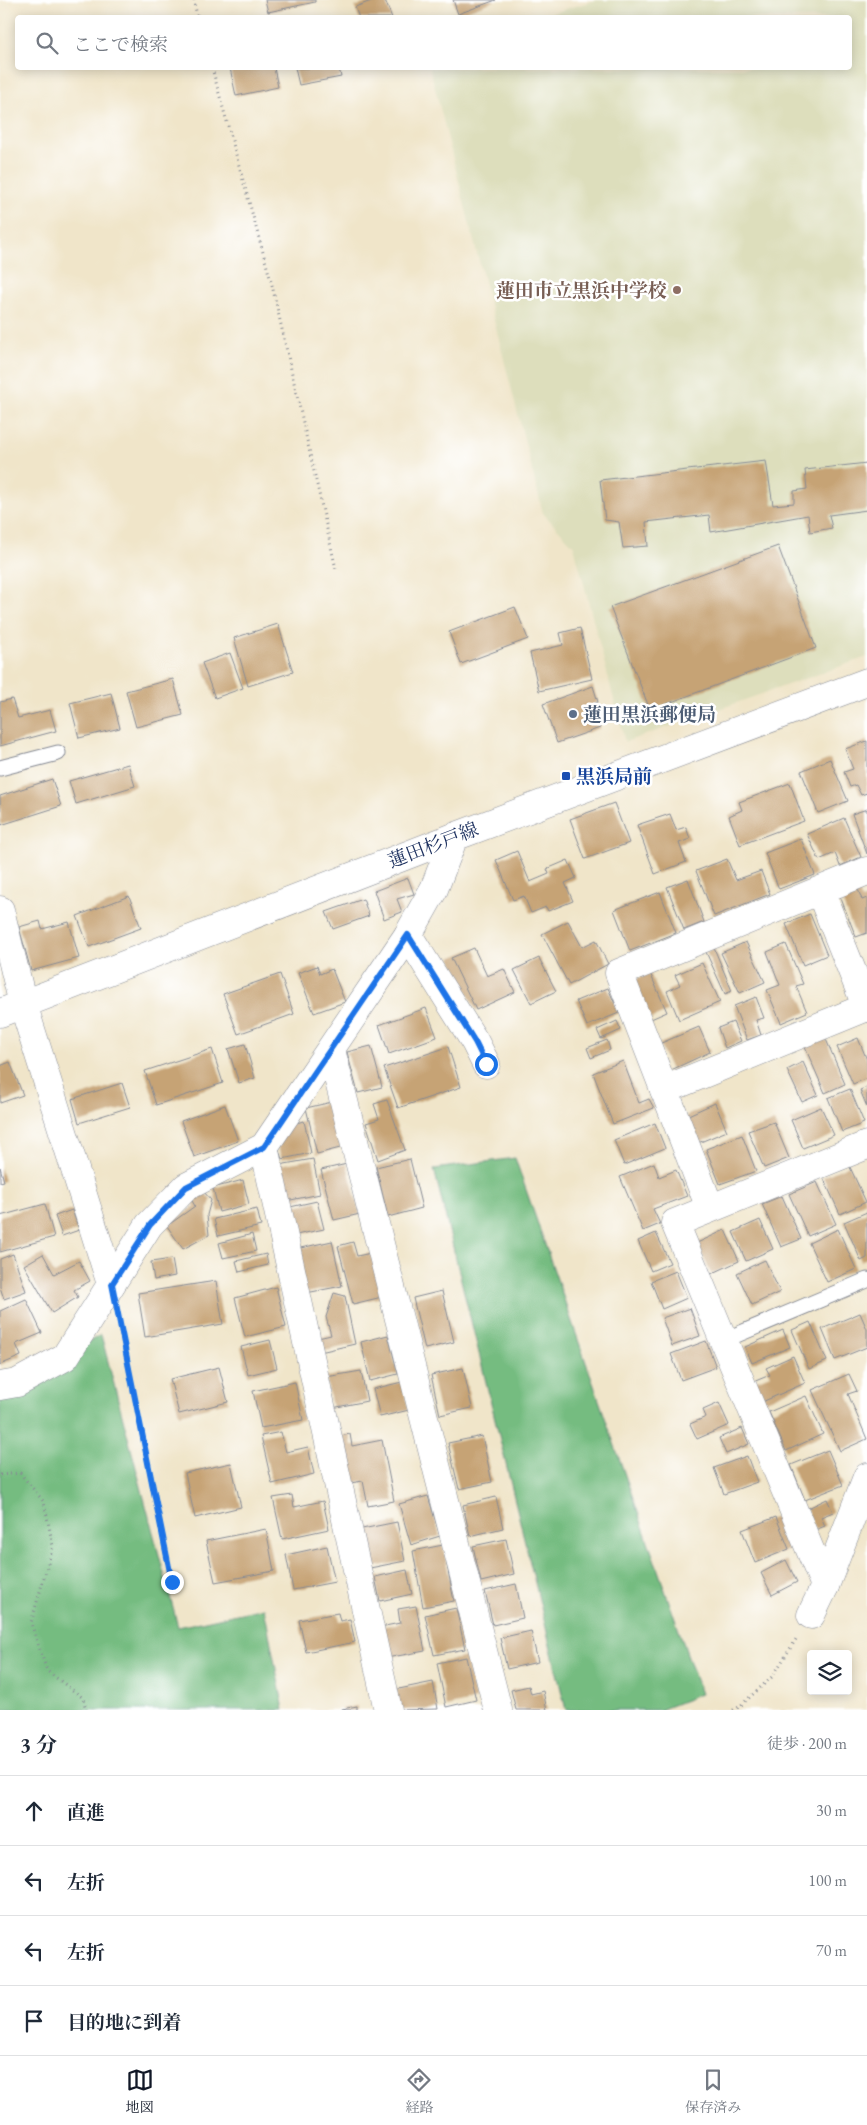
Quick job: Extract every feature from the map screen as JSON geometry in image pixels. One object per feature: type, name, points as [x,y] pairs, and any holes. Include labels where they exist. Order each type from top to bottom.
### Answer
[{"type":"street","name":"蓮田杉戸線","points":[[12,1008],[454,837],[867,682]]},
{"type":"street","points":[[0,1386],[17,1383],[64,1357],[150,1225],[186,1187],[264,1147],[408,935],[434,889],[454,837]]},
{"type":"street","points":[[710,1208],[619,973],[867,871]]},
{"type":"street","points":[[664,1090],[867,1007],[820,891]]},
{"type":"street","points":[[0,910],[12,1008],[112,1284]]},
{"type":"street","points":[[408,935],[475,1042],[486,1064]]},
{"type":"street","points":[[331,1050],[498,1710]]},
{"type":"street","points":[[825,1586],[722,1341],[675,1223],[867,1145]]},
{"type":"street","points":[[264,1147],[388,1710]]},
{"type":"street","points":[[811,1615],[825,1586],[867,1477]]},
{"type":"lane","points":[[0,768],[58,753]]},
{"type":"lane","points":[[722,1341],[867,1280]]},
{"type":"path","points":[[193,0],[197,15]]},
{"type":"path","points":[[213,70],[272,285],[336,569]]},
{"type":"path","points":[[112,1284],[172,1582]]},
{"type":"path","points":[[0,1475],[20,1473],[44,1502],[53,1546],[31,1623],[47,1671],[83,1698],[86,1710]]},
{"type":"path","points":[[733,1710],[739,1707],[773,1676],[811,1615]]},
{"type":"shaded area","name":"蓮田市立黒浜中学校","points":[[596,0],[867,0],[867,657],[625,742],[574,546],[543,513],[431,70],[852,70],[852,15],[547,15]]},
{"type":"green space","points":[[515,1158],[701,1694],[660,1710],[566,1710],[434,1169]]},
{"type":"green space","points":[[101,1335],[178,1627],[264,1608],[284,1710],[0,1710],[0,1389]]},
{"type":"building","points":[[265,0],[315,0],[315,2],[268,12]]},
{"type":"building","points":[[374,0],[385,0],[391,15],[358,15],[355,7]]},
{"type":"building","points":[[453,0],[496,0],[458,14]]},
{"type":"building","points":[[230,70],[274,70],[278,87],[236,96]]},
{"type":"building","points":[[295,70],[339,70],[341,77],[299,85]]},
{"type":"building","points":[[766,461],[773,505],[794,503],[794,491],[807,489],[805,470],[867,463],[867,510],[829,515],[832,528],[810,532],[808,515],[711,532],[709,515],[646,522],[648,546],[623,548],[619,522],[605,520],[600,480]]},
{"type":"building","points":[[778,546],[816,648],[650,710],[610,607]]},
{"type":"building","points":[[515,607],[528,639],[461,664],[449,632]]},
{"type":"building","points":[[278,624],[293,672],[248,686],[234,638]]},
{"type":"building","points":[[580,628],[592,679],[539,691],[530,653],[563,645],[560,633]]},
{"type":"building","points":[[230,653],[243,688],[215,698],[202,663]]},
{"type":"building","points":[[173,679],[183,715],[136,727],[126,691]]},
{"type":"building","points":[[593,686],[598,702],[591,705],[600,728],[557,743],[543,704]]},
{"type":"building","points":[[111,693],[120,728],[79,738],[70,703]]},
{"type":"building","points":[[12,699],[18,718],[50,710],[56,731],[0,746],[0,702]]},
{"type":"building","points":[[867,741],[867,793],[861,795],[856,785],[850,787],[844,772],[853,769],[845,749]]},
{"type":"building","points":[[830,759],[848,801],[818,813],[801,771]]},
{"type":"building","points":[[128,764],[135,786],[76,804],[69,781]]},
{"type":"building","points":[[52,779],[61,806],[1,825],[0,796]]},
{"type":"building","points":[[790,783],[804,821],[740,845],[729,816],[742,810],[739,802]]},
{"type":"building","points":[[614,803],[629,843],[585,859],[570,819]]},
{"type":"building","points":[[867,809],[867,854],[852,814]]},
{"type":"building","points":[[670,814],[676,830],[686,827],[690,839],[679,843],[686,862],[655,874],[637,825]]},
{"type":"building","points":[[844,818],[861,857],[840,866],[835,853],[819,860],[807,834]]},
{"type":"building","points":[[801,839],[815,875],[779,889],[765,853]]},
{"type":"building","points":[[517,851],[530,882],[549,874],[547,869],[568,860],[576,878],[565,883],[573,901],[548,911],[546,907],[531,913],[524,896],[513,900],[496,860]]},
{"type":"building","points":[[727,859],[736,880],[761,871],[770,894],[714,916],[696,871]]},
{"type":"building","points":[[408,878],[414,894],[397,899],[402,912],[384,919],[374,891]]},
{"type":"building","points":[[688,879],[704,922],[684,930],[667,887]]},
{"type":"building","points":[[858,889],[862,900],[867,898],[867,933],[856,937],[840,896]]},
{"type":"building","points":[[660,892],[676,933],[630,951],[614,910]]},
{"type":"building","points":[[129,896],[141,928],[89,947],[77,916]]},
{"type":"building","points":[[363,899],[369,916],[333,929],[326,912]]},
{"type":"building","points":[[810,914],[827,955],[803,965],[786,924]]},
{"type":"building","points":[[40,921],[42,929],[69,922],[79,958],[31,971],[19,927]]},
{"type":"building","points":[[568,921],[582,947],[596,940],[608,964],[569,985],[542,934]]},
{"type":"building","points":[[746,942],[765,982],[740,993],[721,953]]},
{"type":"building","points":[[786,944],[803,984],[796,986],[807,1012],[781,1023],[767,990],[780,985],[767,952]]},
{"type":"building","points":[[474,948],[487,976],[504,969],[515,992],[476,1010],[451,958]]},
{"type":"building","points":[[714,948],[732,991],[725,994],[706,952]]},
{"type":"building","points":[[539,958],[556,991],[531,1003],[514,970]]},
{"type":"building","points":[[702,963],[720,1002],[679,1020],[667,991],[680,985],[675,975]]},
{"type":"building","points":[[317,966],[320,974],[332,969],[345,1002],[314,1013],[298,973]]},
{"type":"building","points":[[650,973],[667,1012],[651,1019],[634,980]]},
{"type":"building","points":[[280,974],[294,1014],[238,1034],[223,994]]},
{"type":"building","points":[[608,988],[619,1013],[587,1026],[576,1001]]},
{"type":"building","points":[[756,997],[764,1018],[756,1020],[761,1035],[747,1040],[734,1006]]},
{"type":"building","points":[[426,1008],[437,1037],[389,1054],[379,1025]]},
{"type":"building","points":[[617,1021],[621,1030],[601,1039],[597,1030]]},
{"type":"building","points":[[733,1022],[741,1041],[725,1048],[718,1028]]},
{"type":"building","points":[[699,1027],[710,1052],[671,1070],[659,1044]]},
{"type":"building","points":[[825,1037],[845,1084],[825,1093],[804,1045]]},
{"type":"building","points":[[858,1038],[867,1060],[867,1078],[853,1084],[837,1047]]},
{"type":"building","points":[[607,1040],[610,1050],[591,1058],[587,1048]]},
{"type":"building","points":[[245,1044],[255,1078],[239,1083],[228,1049]]},
{"type":"building","points":[[371,1046],[382,1087],[358,1093],[347,1052]]},
{"type":"building","points":[[448,1047],[461,1087],[398,1108],[384,1068]]},
{"type":"building","points":[[212,1049],[223,1083],[156,1105],[145,1071]]},
{"type":"building","points":[[623,1061],[639,1103],[649,1099],[654,1108],[613,1124],[593,1073]]},
{"type":"building","points":[[10,1062],[23,1095],[0,1103],[0,1066]]},
{"type":"building","points":[[803,1062],[818,1095],[802,1102],[787,1070]]},
{"type":"building","points":[[122,1083],[130,1107],[79,1123],[72,1099]]},
{"type":"building","points":[[867,1087],[867,1107],[860,1090]]},
{"type":"building","points":[[850,1089],[864,1123],[842,1132],[828,1098]]},
{"type":"building","points":[[387,1100],[405,1150],[378,1160],[366,1123],[379,1119],[374,1104]]},
{"type":"building","points":[[332,1102],[344,1147],[317,1154],[306,1108]]},
{"type":"building","points":[[715,1103],[727,1131],[698,1143],[686,1116]]},
{"type":"building","points":[[225,1105],[238,1141],[194,1157],[181,1121]]},
{"type":"building","points":[[821,1107],[834,1135],[803,1148],[791,1120]]},
{"type":"building","points":[[304,1121],[311,1153],[282,1159],[277,1145],[288,1125]]},
{"type":"building","points":[[774,1122],[789,1158],[764,1168],[748,1131]]},
{"type":"building","points":[[655,1123],[665,1148],[624,1165],[614,1140]]},
{"type":"building","points":[[742,1135],[756,1171],[720,1184],[706,1149]]},
{"type":"building","points":[[313,1159],[320,1194],[286,1201],[279,1165]]},
{"type":"building","points":[[410,1159],[422,1208],[388,1217],[376,1167]]},
{"type":"building","points":[[654,1163],[659,1177],[676,1170],[687,1196],[653,1209],[660,1224],[643,1231],[620,1177]]},
{"type":"building","points":[[347,1164],[360,1214],[334,1220],[321,1170]]},
{"type":"building","points":[[849,1165],[866,1202],[840,1214],[823,1177]]},
{"type":"building","points":[[0,1167],[4,1181],[0,1182]]},
{"type":"building","points":[[243,1180],[249,1204],[219,1212],[213,1188]]},
{"type":"building","points":[[817,1182],[836,1224],[808,1236],[789,1194]]},
{"type":"building","points":[[204,1192],[211,1200],[207,1215],[209,1235],[183,1249],[167,1226],[195,1206],[191,1199]]},
{"type":"building","points":[[782,1196],[801,1239],[781,1247],[762,1204]]},
{"type":"building","points":[[317,1201],[324,1229],[296,1235],[290,1207]]},
{"type":"building","points":[[45,1204],[54,1237],[0,1252],[0,1216]]},
{"type":"building","points":[[257,1209],[261,1226],[218,1236],[214,1219]]},
{"type":"building","points":[[72,1210],[79,1230],[62,1236],[55,1216]]},
{"type":"building","points":[[867,1212],[867,1258],[861,1261],[844,1222]]},
{"type":"building","points":[[760,1220],[773,1249],[746,1261],[733,1232]]},
{"type":"building","points":[[838,1229],[856,1269],[827,1282],[809,1243]]},
{"type":"building","points":[[725,1230],[739,1261],[711,1274],[697,1243]]},
{"type":"building","points":[[656,1233],[670,1263],[651,1271],[638,1241]]},
{"type":"building","points":[[252,1234],[256,1251],[223,1258],[219,1243]]},
{"type":"building","points":[[332,1241],[342,1286],[306,1293],[296,1249]]},
{"type":"building","points":[[353,1242],[357,1256],[371,1253],[382,1297],[353,1304],[338,1246]]},
{"type":"building","points":[[13,1254],[26,1291],[4,1299],[0,1287],[0,1259]]},
{"type":"building","points":[[43,1254],[54,1274],[79,1261],[90,1281],[74,1290],[78,1297],[52,1313],[24,1265]]},
{"type":"building","points":[[266,1254],[268,1265],[239,1272],[236,1261]]},
{"type":"building","points":[[172,1259],[175,1276],[154,1280],[151,1262]]},
{"type":"building","points":[[765,1260],[780,1292],[752,1305],[737,1273]]},
{"type":"building","points":[[676,1271],[687,1298],[662,1309],[651,1281]]},
{"type":"building","points":[[216,1281],[223,1324],[145,1337],[138,1293]]},
{"type":"building","points":[[276,1287],[286,1327],[245,1337],[235,1298]]},
{"type":"building","points":[[442,1291],[454,1342],[425,1349],[413,1298]]},
{"type":"building","points":[[334,1293],[345,1296],[355,1344],[320,1352],[318,1338],[331,1335],[326,1317]]},
{"type":"building","points":[[26,1299],[42,1333],[16,1344],[21,1356],[0,1365],[0,1311]]},
{"type":"building","points":[[690,1308],[700,1336],[672,1346],[662,1318]]},
{"type":"building","points":[[860,1313],[867,1329],[867,1347],[835,1360],[822,1329]]},
{"type":"building","points":[[810,1322],[827,1361],[809,1369],[792,1330]]},
{"type":"building","points":[[783,1330],[790,1347],[752,1363],[745,1347]]},
{"type":"building","points":[[388,1335],[398,1374],[370,1381],[361,1342]]},
{"type":"building","points":[[270,1340],[277,1368],[248,1375],[241,1347]]},
{"type":"building","points":[[706,1341],[716,1367],[681,1380],[671,1354]]},
{"type":"building","points":[[793,1356],[805,1383],[762,1402],[753,1382],[770,1375],[766,1368]]},
{"type":"building","points":[[219,1367],[228,1402],[179,1414],[170,1379]]},
{"type":"building","points":[[463,1368],[472,1408],[440,1415],[431,1375]]},
{"type":"building","points":[[361,1371],[367,1401],[332,1408],[326,1377]]},
{"type":"building","points":[[849,1374],[857,1391],[848,1394],[867,1439],[840,1451],[812,1390]]},
{"type":"building","points":[[295,1382],[303,1420],[261,1428],[253,1391]]},
{"type":"building","points":[[402,1382],[409,1410],[380,1417],[373,1389]]},
{"type":"building","points":[[806,1396],[823,1434],[786,1451],[769,1412]]},
{"type":"building","points":[[719,1403],[729,1425],[697,1439],[690,1424],[706,1417],[703,1410]]},
{"type":"building","points":[[742,1428],[749,1444],[726,1454],[719,1438]]},
{"type":"building","points":[[281,1432],[286,1452],[308,1447],[314,1474],[272,1484],[261,1436]]},
{"type":"building","points":[[350,1434],[352,1446],[382,1440],[394,1501],[368,1506],[363,1481],[350,1483],[340,1436]]},
{"type":"building","points":[[482,1436],[492,1482],[459,1489],[448,1443]]},
{"type":"building","points":[[828,1450],[843,1485],[805,1500],[791,1465]]},
{"type":"building","points":[[747,1456],[757,1482],[724,1494],[714,1468]]},
{"type":"building","points":[[231,1463],[241,1507],[195,1518],[185,1473]]},
{"type":"building","points":[[292,1495],[294,1507],[323,1501],[329,1529],[282,1539],[273,1498]]},
{"type":"building","points":[[428,1496],[440,1536],[411,1545],[399,1504]]},
{"type":"building","points":[[496,1497],[503,1528],[470,1536],[463,1505]]},
{"type":"building","points":[[827,1499],[833,1512],[821,1517],[825,1526],[815,1530],[806,1509]]},
{"type":"building","points":[[776,1517],[789,1549],[755,1563],[742,1530]]},
{"type":"building","points":[[397,1522],[405,1561],[370,1568],[362,1529]]},
{"type":"building","points":[[266,1529],[274,1571],[215,1582],[206,1541]]},
{"type":"building","points":[[506,1539],[514,1574],[481,1582],[473,1546]]},
{"type":"building","points":[[443,1545],[454,1601],[423,1607],[413,1551]]},
{"type":"building","points":[[327,1546],[335,1582],[293,1590],[286,1555]]},
{"type":"building","points":[[786,1560],[797,1582],[772,1595],[761,1573]]},
{"type":"building","points":[[407,1570],[412,1594],[380,1601],[375,1577]]},
{"type":"building","points":[[516,1584],[523,1618],[493,1625],[485,1591]]},
{"type":"building","points":[[416,1606],[425,1651],[386,1658],[380,1627],[400,1623],[398,1609]]},
{"type":"building","points":[[456,1608],[465,1649],[434,1655],[425,1615]]},
{"type":"building","points":[[338,1613],[340,1621],[350,1619],[355,1642],[306,1652],[299,1620]]},
{"type":"building","points":[[531,1631],[538,1662],[507,1669],[500,1638]]},
{"type":"building","points":[[466,1657],[476,1700],[446,1707],[437,1663]]},
{"type":"building","points":[[433,1682],[438,1709],[398,1710],[394,1690]]},
{"type":"building","points":[[529,1686],[531,1694],[543,1691],[547,1710],[516,1710],[511,1690]]},
{"type":"building","points":[[357,1706],[357,1710],[342,1710],[342,1709]]},
{"type":"place","name":"蓮田市立黒浜中学校","points":[[677,290]]},
{"type":"place","name":"蓮田黒浜郵便局","points":[[573,714]]},
{"type":"place","name":"黒浜局前","points":[[566,776]]},
{"type":"route","points":[[172,1582],[112,1284],[150,1225],[186,1187],[264,1147],[408,935],[475,1042],[486,1064]]}]
